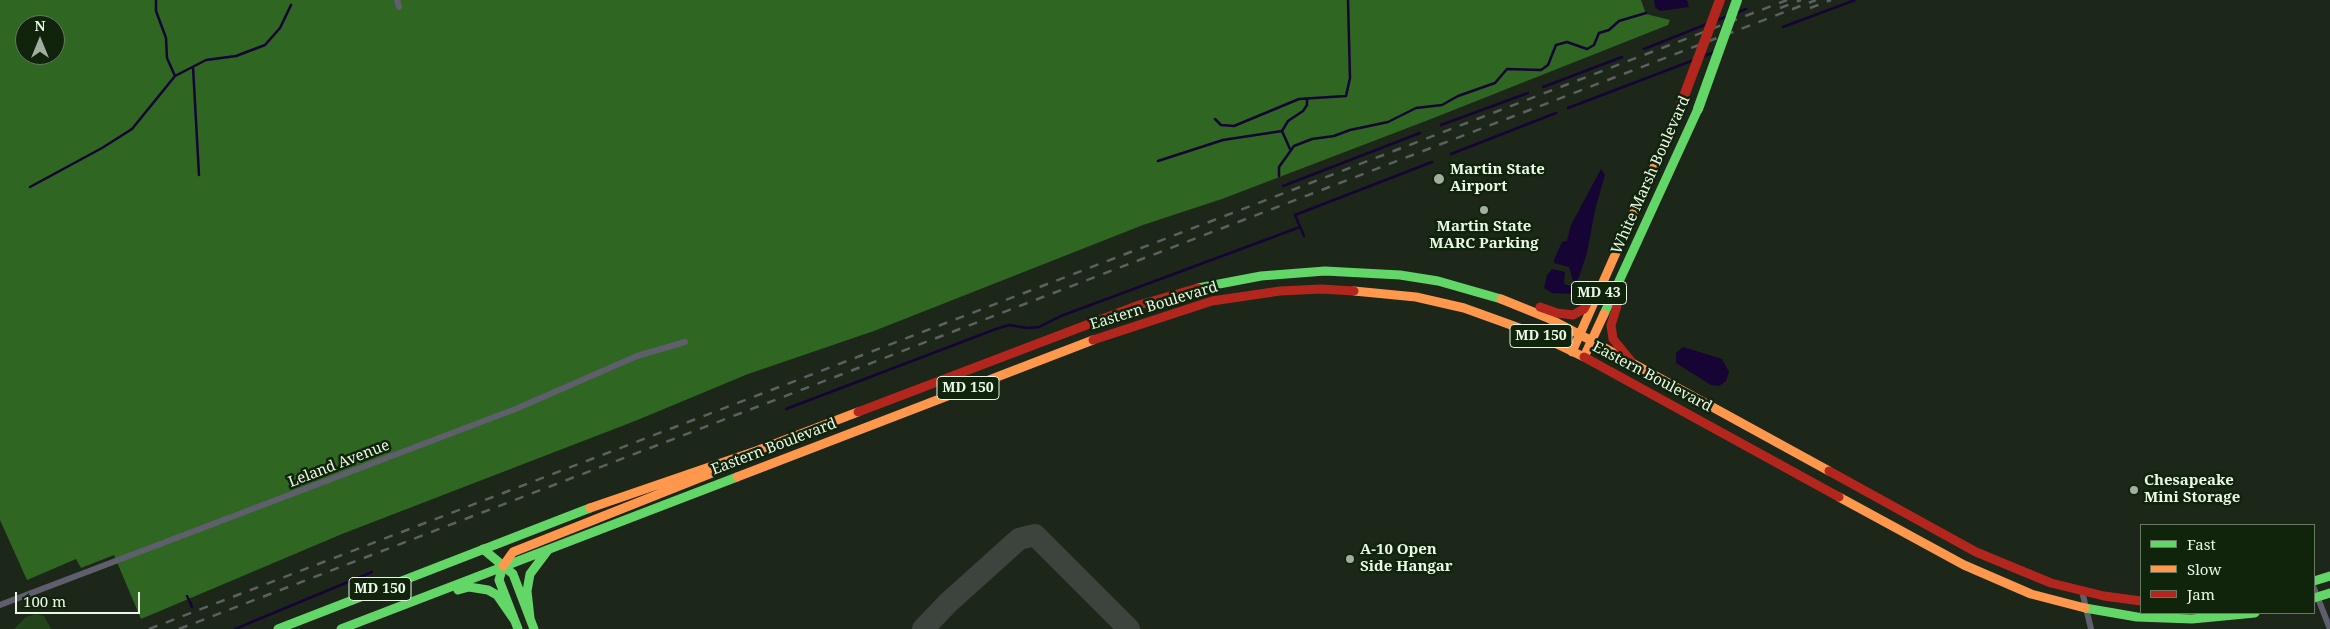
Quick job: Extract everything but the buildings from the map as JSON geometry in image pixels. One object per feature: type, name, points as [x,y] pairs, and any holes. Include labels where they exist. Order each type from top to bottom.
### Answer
[{"type":"main road","name":"White Marsh Boulevard","points":[[1572,352],[1626,234],[1677,115],[1720,0]]},
{"type":"main road","name":"White Marsh Boulevard","points":[[1584,358],[1698,109],[1737,0]]},
{"type":"main road","points":[[1520,306],[1534,304],[1553,312],[1567,315],[1581,311],[1587,304],[1615,242],[1626,234]]},
{"type":"main road","points":[[1626,269],[1626,284],[1612,317],[1611,325],[1613,338],[1631,361]]},
{"type":"main road","name":"Eastern Boulevard","points":[[278,629],[622,496],[756,451],[1139,306],[1232,280],[1325,271],[1382,273],[1438,281],[1475,290],[1520,306],[1580,334],[1631,361],[1976,552],[2045,581],[2082,591],[2140,601]]},
{"type":"main road","name":"Eastern Boulevard","points":[[341,629],[1106,335],[1188,307],[1234,296],[1280,291],[1332,289],[1416,297],[1464,308],[1536,334],[1584,358],[1981,573],[2031,594],[2085,608],[2137,617],[2173,619],[2247,614]]},
{"type":"main road","points":[[517,625],[500,580],[503,566],[513,552],[731,465],[756,451]]},
{"type":"main road","points":[[483,549],[513,574],[534,629]]},
{"type":"main road","points":[[530,618],[527,591],[530,574],[549,549]]},
{"type":"main road","points":[[2315,581],[2330,576]]},
{"type":"main road","points":[[411,602],[469,587],[481,587],[497,595],[517,625]]},
{"type":"main road","points":[[2315,595],[2330,593]]},
{"type":"street","points":[[397,0],[399,8]]},
{"type":"street","name":"Leland Avenue","points":[[0,605],[500,415],[637,356],[685,342]]},
{"type":"street","points":[[2082,591],[2092,629]]},
{"type":"street","points":[[2315,595],[2330,629]]},
{"type":"green space","points":[[0,0],[1641,0],[1646,14],[1670,20],[1668,25],[1431,119],[1222,199],[1143,225],[874,331],[748,374],[635,421],[342,534],[141,619],[114,555],[81,568],[76,559],[27,580],[0,520]]},
{"type":"green space","points":[[36,614],[44,616],[51,629],[14,629],[26,617]]},
{"type":"shaded area","points":[[1654,0],[1687,0],[1689,7],[1660,11],[1655,7]]},
{"type":"shaded area","points":[[1601,169],[1605,175],[1595,210],[1587,253],[1576,282],[1573,281],[1569,267],[1554,263],[1554,260],[1562,242],[1567,241],[1571,225]]},
{"type":"shaded area","points":[[1552,269],[1565,272],[1564,284],[1573,287],[1570,294],[1552,293],[1544,288],[1547,275]]},
{"type":"shaded area","points":[[1683,347],[1722,359],[1729,372],[1726,381],[1719,386],[1711,385],[1676,363],[1676,353]]},
{"type":"waterway","points":[[156,0],[156,11],[166,38],[167,58],[175,76]]},
{"type":"waterway","points":[[1215,119],[1221,125],[1234,126],[1299,99],[1346,96],[1350,78],[1348,0]]},
{"type":"waterway","points":[[1783,27],[1855,0]]},
{"type":"waterway","points":[[30,187],[102,148],[132,129],[175,76],[206,60],[236,56],[265,45],[280,28],[291,5]]},
{"type":"waterway","points":[[1736,13],[1746,9]]},
{"type":"waterway","points":[[1279,176],[1279,167],[1294,146],[1312,139],[1334,136],[1350,130],[1388,122],[1416,108],[1442,105],[1458,96],[1495,83],[1507,69],[1541,70],[1548,65],[1556,45],[1567,42],[1587,49],[1594,45],[1599,33],[1609,30],[1619,21],[1646,13]]},
{"type":"waterway","points":[[1715,21],[1728,16]]},
{"type":"waterway","points":[[1644,49],[1707,24]]},
{"type":"waterway","points":[[1701,57],[1715,52]]},
{"type":"waterway","points":[[1543,87],[1622,57]]},
{"type":"waterway","points":[[1568,108],[1694,60]]},
{"type":"waterway","points":[[193,67],[199,175]]},
{"type":"waterway","points":[[1441,125],[1528,93]]},
{"type":"waterway","points":[[1290,149],[1282,131],[1288,121],[1303,111],[1307,105],[1307,99]]},
{"type":"waterway","points":[[1451,154],[1556,113]]},
{"type":"waterway","points":[[1158,161],[1223,140],[1282,131]]},
{"type":"waterway","points":[[1283,186],[1420,133]]},
{"type":"waterway","points":[[1304,236],[1295,215],[1432,162]]},
{"type":"waterway","points":[[786,409],[996,329],[1009,325],[1027,328],[1039,327],[1061,316],[1300,227]]},
{"type":"waterway","points":[[235,629],[372,572]]},
{"type":"waterway","points":[[187,596],[189,600]]},
{"type":"waterway","points":[[190,602],[192,607]]},
{"type":"taxiway","points":[[923,629],[949,602],[1019,539],[1035,535],[1129,629]]},
{"type":"railway","points":[[149,629],[1787,0]]},
{"type":"railway","points":[[1780,8],[1801,0]]},
{"type":"railway","points":[[179,629],[1816,0]]},
{"type":"railway","points":[[1810,8],[1831,0]]},
{"type":"traffic: fast","points":[[1698,109],[1737,0]]},
{"type":"traffic: fast","points":[[1604,314],[1698,109]]},
{"type":"traffic: fast","points":[[1198,288],[1261,276],[1325,271],[1400,275],[1438,281],[1501,299]]},
{"type":"traffic: fast","points":[[341,629],[737,477]]},
{"type":"traffic: fast","points":[[278,629],[590,508]]},
{"type":"traffic: fast","points":[[483,549],[513,574],[534,629]]},
{"type":"traffic: fast","points":[[530,618],[527,591],[530,574],[548,550]]},
{"type":"traffic: fast","points":[[503,566],[499,580],[518,629]]},
{"type":"traffic: fast","points":[[2315,581],[2330,576]]},
{"type":"traffic: fast","points":[[458,590],[469,587],[488,590],[497,595],[515,621]]},
{"type":"traffic: fast","points":[[2315,598],[2330,593]]},
{"type":"traffic: fast","points":[[2085,608],[2137,617],[2192,619],[2244,614]]},
{"type":"traffic: slow","points":[[1572,352],[1677,115]]},
{"type":"traffic: slow","points":[[1354,291],[1416,297],[1464,308],[1536,334],[1584,357],[1604,314]]},
{"type":"traffic: slow","points":[[1501,299],[1548,318],[1592,341]]},
{"type":"traffic: slow","points":[[737,477],[1093,340]]},
{"type":"traffic: slow","points":[[1592,341],[1829,471]]},
{"type":"traffic: slow","points":[[590,508],[756,451],[858,412]]},
{"type":"traffic: slow","points":[[503,566],[513,552],[722,469]]},
{"type":"traffic: slow","points":[[1839,497],[1964,565],[2031,594],[2085,608]]},
{"type":"traffic: jam","points":[[1677,115],[1720,0]]},
{"type":"traffic: jam","points":[[858,412],[1139,305],[1198,288]]},
{"type":"traffic: jam","points":[[1093,340],[1212,301],[1280,291],[1321,289],[1354,291]]},
{"type":"traffic: jam","points":[[1540,307],[1557,313],[1573,315],[1584,309],[1590,297]]},
{"type":"traffic: jam","points":[[1617,306],[1611,325],[1613,339],[1631,361]]},
{"type":"traffic: jam","points":[[1584,357],[1839,497]]},
{"type":"traffic: jam","points":[[1829,471],[1976,552],[2051,583],[2104,596],[2140,601]]},
{"type":"place","name":"Martin State Airport","points":[[1439,179]]},
{"type":"place","name":"Martin State MARC Parking","points":[[1484,210]]},
{"type":"place","name":"Chesapeake Mini Storage","points":[[2134,490]]},
{"type":"place","name":"A-10 Open Side Hangar","points":[[1350,559]]}]
